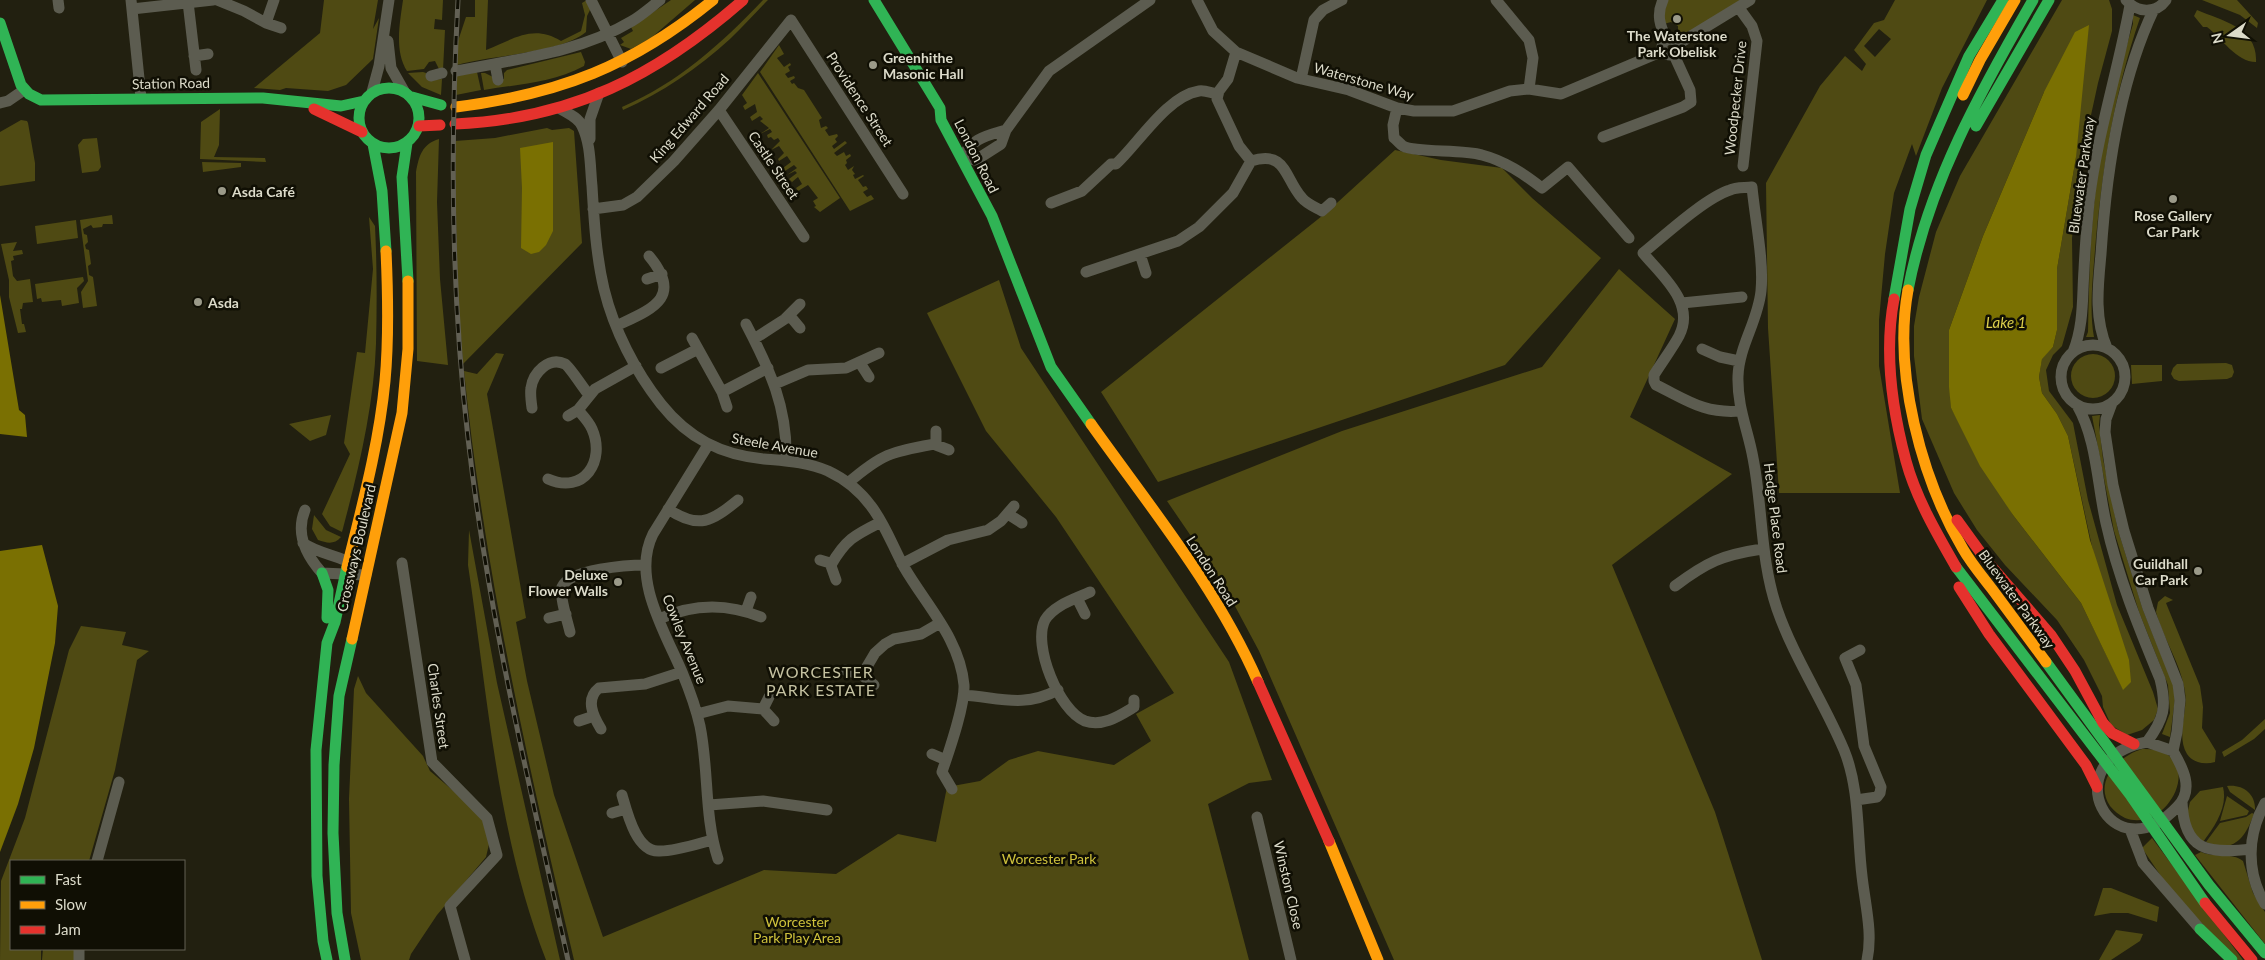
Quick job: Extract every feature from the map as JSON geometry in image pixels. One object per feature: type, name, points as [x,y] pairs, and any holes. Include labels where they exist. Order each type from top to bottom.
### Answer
[{"type":"main road","points":[[456,107],[507,101],[577,82],[622,62],[673,32],[714,0]]},
{"type":"main road","points":[[455,124],[511,120],[559,108],[620,84],[681,51],[715,26],[743,0]]},
{"type":"main road","name":"London Road","points":[[874,0],[940,108],[942,120],[992,216],[1051,367],[1209,590],[1249,661],[1350,891],[1378,960]]},
{"type":"main road","points":[[1899,262],[1910,209],[1926,155],[1969,56],[2003,0]]},
{"type":"main road","points":[[1899,262],[1930,165],[1980,60],[2015,0]]},
{"type":"main road","points":[[1931,203],[1942,175],[1993,71],[2033,0]]},
{"type":"main road","points":[[1931,203],[2049,0]]},
{"type":"main road","points":[[0,23],[18,78],[24,90]]},
{"type":"main road","points":[[408,94],[420,115],[419,126],[414,136],[407,143],[397,148],[387,148],[373,144],[362,132],[359,115],[364,101],[372,92],[390,87],[441,105]]},
{"type":"main road","name":"Station Road","points":[[24,90],[36,98],[59,101],[141,98],[263,98],[341,106],[364,101]]},
{"type":"main road","name":"Station Road","points":[[307,103],[313,109],[334,117],[351,129],[362,132]]},
{"type":"main road","name":"London Road","points":[[940,108],[949,114],[955,122]]},
{"type":"main road","points":[[419,126],[440,125]]},
{"type":"main road","name":"London Road","points":[[967,142],[993,203],[992,216]]},
{"type":"main road","name":"Crossways Boulevard","points":[[345,960],[336,904],[332,833],[334,764],[339,696],[402,413],[408,349],[408,256],[402,177],[407,143]]},
{"type":"main road","name":"Crossways Boulevard","points":[[327,960],[316,876],[316,750],[327,644],[335,622],[380,417],[388,359],[386,225],[373,144]]},
{"type":"main road","name":"Bluewater Parkway","points":[[1931,203],[1918,244],[1908,288],[1904,344],[1908,397],[1928,474],[1944,513],[1964,551],[2208,885],[2265,953]]},
{"type":"main road","name":"Bluewater Parkway","points":[[1899,262],[1889,325],[1892,394],[1906,462],[1928,516],[1960,574],[2131,796],[2203,900],[2252,960]]},
{"type":"main road","points":[[1906,462],[1931,534],[1945,565],[1989,634],[2086,765],[2097,787]]},
{"type":"main road","points":[[1928,474],[1964,532],[1990,567],[2041,622],[2058,646],[2082,683],[2103,723],[2112,733],[2134,744]]},
{"type":"main road","points":[[322,573],[328,590],[327,644]]},
{"type":"main road","points":[[2200,929],[2232,960]]},
{"type":"street","points":[[141,98],[132,4],[213,0]]},
{"type":"street","points":[[217,0],[281,28]]},
{"type":"street","points":[[266,23],[274,0]]},
{"type":"street","points":[[372,92],[386,30],[389,0]]},
{"type":"street","points":[[591,0],[622,62]]},
{"type":"street","points":[[456,70],[495,64],[569,48],[634,20],[660,0]]},
{"type":"street","points":[[1006,130],[967,142],[962,158],[976,160],[1001,144],[1006,130],[1049,71],[1150,0]]},
{"type":"street","name":"Waterstone Way","points":[[1197,0],[1213,31],[1236,52],[1301,79],[1358,93],[1397,108],[1414,111],[1446,112],[1469,106],[1500,92],[1530,89],[1561,94],[1670,47],[1740,8],[1750,0]]},
{"type":"street","points":[[1301,79],[1314,20],[1323,10],[1342,0]]},
{"type":"street","points":[[1496,0],[1529,40],[1533,58],[1530,89]]},
{"type":"street","points":[[1603,137],[1688,105],[1692,96],[1659,22],[1663,0]]},
{"type":"street","name":"Bluewater Parkway","points":[[2166,0],[2154,10],[2138,46],[2116,131],[2104,203],[2098,290],[2098,320],[2106,348],[2121,361],[2124,371],[2125,382],[2122,392],[2112,403],[2106,419],[2105,432],[2124,531],[2142,591],[2178,684],[2180,700],[2173,751]]},
{"type":"street","points":[[188,2],[196,70]]},
{"type":"street","name":"Bluewater Parkway","points":[[2128,2],[2137,9],[2154,10]]},
{"type":"street","name":"Bluewater Parkway","points":[[2128,2],[2123,44],[2101,127],[2089,200],[2082,318],[2079,337],[2073,352],[2066,359],[2062,369],[2061,380],[2066,394],[2077,405],[2090,433],[2106,524],[2117,566],[2160,679],[2164,695],[2164,712],[2158,726],[2147,742]]},
{"type":"street","name":"Woodpecker Drive","points":[[1740,8],[1752,26],[1757,41],[1743,166]]},
{"type":"street","name":"King Edward Road","points":[[594,209],[623,205],[634,199],[674,161],[719,110],[790,20]]},
{"type":"street","name":"Providence Street","points":[[790,20],[903,194]]},
{"type":"street","points":[[386,30],[391,68],[408,94]]},
{"type":"street","points":[[1236,52],[1227,81],[1217,94],[1218,105],[1239,146],[1252,161]]},
{"type":"street","points":[[194,56],[208,54]]},
{"type":"street","points":[[495,64],[498,80]]},
{"type":"street","points":[[0,103],[24,90]]},
{"type":"street","points":[[1051,203],[1080,192],[1111,164],[1116,164],[1132,148],[1142,134],[1173,104],[1199,91],[1217,94]]},
{"type":"street","points":[[588,148],[590,120],[599,93]]},
{"type":"street","name":"Steele Avenue","points":[[559,108],[572,115],[581,124],[588,148],[600,269],[616,326],[636,366],[671,416],[686,430],[708,445],[737,455],[816,466],[848,483],[871,505],[902,564],[940,623],[957,653],[963,677],[964,695],[942,772],[952,789]]},
{"type":"street","points":[[1397,108],[1393,125],[1394,138],[1403,147],[1422,150],[1459,150],[1481,154],[1501,160],[1542,188],[1568,167],[1629,238]]},
{"type":"street","name":"Castle Street","points":[[719,110],[804,237]]},
{"type":"street","points":[[1086,272],[1178,241],[1199,227],[1233,193],[1248,164],[1252,161],[1266,158],[1276,160],[1281,164],[1296,191],[1306,202],[1322,211],[1331,203]]},
{"type":"street","name":"Hedge Place Road","points":[[1682,303],[1643,253],[1724,192],[1732,188],[1752,187],[1761,291],[1757,311],[1739,361],[1740,411],[1753,458],[1762,549],[1777,609],[1802,667],[1845,751],[1856,800],[1857,839],[1869,940],[1867,960]]},
{"type":"street","points":[[1140,254],[1146,273]]},
{"type":"street","points":[[616,326],[649,310],[660,301],[664,290],[662,274],[649,256]]},
{"type":"street","points":[[647,278],[662,274]]},
{"type":"street","points":[[1740,411],[1708,410],[1656,385],[1654,375],[1680,335],[1684,321],[1682,303],[1742,297]]},
{"type":"street","points":[[754,339],[790,316],[800,304]]},
{"type":"street","points":[[790,316],[800,328]]},
{"type":"street","points":[[746,324],[775,384],[784,422],[786,461]]},
{"type":"street","points":[[692,338],[722,392],[728,407]]},
{"type":"street","points":[[2073,352],[2089,345],[2106,348]]},
{"type":"street","points":[[661,368],[698,349]]},
{"type":"street","points":[[1702,349],[1720,357],[1739,361]]},
{"type":"street","points":[[775,384],[806,370],[843,369],[879,353]]},
{"type":"street","points":[[532,408],[530,391],[532,382],[542,368],[551,363],[562,363],[568,366],[578,383],[589,395]]},
{"type":"street","points":[[860,363],[869,377]]},
{"type":"street","points":[[568,416],[578,410],[595,389],[636,366]]},
{"type":"street","points":[[722,392],[768,368]]},
{"type":"street","points":[[2077,405],[2095,410],[2112,403]]},
{"type":"street","points":[[548,479],[559,484],[570,485],[588,474],[594,461],[596,455],[592,429],[578,410]]},
{"type":"street","points":[[935,444],[936,431]]},
{"type":"street","points":[[848,483],[870,465],[888,454],[904,448],[935,444],[937,447],[949,450]]},
{"type":"street","name":"Cowley Avenue","points":[[708,445],[650,540],[646,565],[651,597],[697,714],[705,757],[712,840],[718,859]]},
{"type":"street","points":[[668,509],[686,520],[702,522],[719,516],[738,500]]},
{"type":"street","points":[[305,510],[302,516],[303,543],[307,555],[322,573],[366,575]]},
{"type":"street","points":[[902,564],[948,540],[985,532],[998,524],[1011,510],[1022,523]]},
{"type":"street","points":[[836,580],[825,562],[847,541],[881,522]]},
{"type":"street","points":[[303,543],[324,554],[348,561],[366,575]]},
{"type":"street","points":[[1674,586],[1702,566],[1720,558],[1762,549]]},
{"type":"street","name":"Charles Street","points":[[402,563],[432,762],[488,818],[497,855],[450,906],[465,960]]},
{"type":"street","points":[[570,632],[562,588],[570,578],[614,568],[646,565]]},
{"type":"street","points":[[1090,592],[1052,612],[1044,626],[1042,643],[1044,658],[1058,690],[1074,713],[1090,722],[1104,722],[1115,718],[1134,707],[1134,700]]},
{"type":"street","points":[[746,611],[751,597]]},
{"type":"street","points":[[1077,598],[1085,614]]},
{"type":"street","points":[[659,619],[678,611],[702,607],[746,611],[761,617]]},
{"type":"street","points":[[549,618],[566,614]]},
{"type":"street","points":[[862,675],[875,653],[887,642],[923,633],[940,623]]},
{"type":"street","points":[[1856,800],[1876,797],[1880,793],[1880,787],[1864,746],[1856,685],[1845,658],[1860,650]]},
{"type":"street","points":[[845,670],[862,675],[874,685]]},
{"type":"street","points":[[601,729],[594,716],[592,698],[600,687],[645,684],[682,672]]},
{"type":"street","points":[[964,695],[1030,701],[1042,698],[1058,690]]},
{"type":"street","points":[[763,709],[769,697]]},
{"type":"street","points":[[697,714],[728,706],[763,709],[774,721]]},
{"type":"street","points":[[579,721],[594,716]]},
{"type":"street","points":[[2147,742],[2173,751],[2183,768],[2187,787],[2182,802],[2154,826],[2144,829],[2130,829],[2117,824],[2107,817],[2100,804],[2097,778],[2104,766],[2122,750],[2134,744],[2147,742]]},
{"type":"street","points":[[932,754],[946,760]]},
{"type":"street","points":[[97,860],[119,782]]},
{"type":"street","points":[[622,795],[626,809],[641,842],[649,849],[658,852],[712,840]]},
{"type":"street","points":[[709,805],[763,801],[827,810]]},
{"type":"street","points":[[2182,802],[2186,830],[2197,844],[2217,852],[2251,849]]},
{"type":"street","points":[[2265,803],[2253,829],[2251,849],[2254,880],[2265,904]]},
{"type":"street","points":[[612,813],[626,809]]},
{"type":"street","name":"Winston Close","points":[[1257,817],[1291,960]]},
{"type":"street","points":[[2130,829],[2143,863],[2200,929]]},
{"type":"green space","points":[[324,0],[378,0],[373,29],[379,18],[373,59],[346,85],[328,91],[254,88],[320,33]]},
{"type":"green space","points":[[403,0],[443,0],[442,20],[435,19],[434,29],[445,30],[443,70],[439,69],[435,61],[429,62],[424,69],[407,71],[400,55],[399,46]]},
{"type":"green space","points":[[475,0],[488,0],[486,50],[532,33],[551,36],[561,41],[581,31],[585,15],[582,3],[587,0],[591,8],[587,16],[586,32],[574,39],[559,45],[524,53],[457,65],[458,41],[466,17],[475,17]]},
{"type":"green space","points":[[671,0],[695,0],[651,38],[631,49],[620,45],[624,42],[621,38],[633,31],[631,27]]},
{"type":"green space","points":[[763,0],[768,0],[718,50],[666,88],[623,110],[622,107],[662,86],[698,61]]},
{"type":"green space","points":[[1667,0],[1741,0],[1686,34],[1678,36],[1678,26],[1671,22],[1664,24],[1662,16]]},
{"type":"green space","points":[[1895,0],[1987,0],[1942,88],[1916,156],[1912,144],[1894,193],[1885,254],[1879,320],[1879,366],[1900,493],[1779,493],[1768,328],[1766,183],[1820,86],[1845,56],[1862,71],[1866,64],[1854,50],[1874,23],[1884,20]],"holes":[[[1879,29],[1891,39],[1875,57],[1864,46]]]},
{"type":"green space","points":[[2062,0],[2109,0],[2112,9],[2112,31],[2098,83],[2081,161],[2072,238],[2073,307],[2062,346],[2053,355],[2046,370],[2049,391],[2073,423],[2088,500],[2117,605],[2153,692],[2158,709],[2154,720],[2142,730],[2127,735],[2111,725],[2103,707],[2102,696],[2084,660],[2057,620],[2005,565],[1977,530],[1954,493],[1922,419],[1914,356],[1914,326],[1919,297],[1936,232],[1960,176]],"holes":[[[2044,92],[2076,157],[2057,269],[2057,330],[2053,347],[2042,358],[2039,377],[2042,393],[2057,414],[2068,436],[2123,689],[2081,603],[2013,515],[1951,408],[1949,330],[1983,236]]]},
{"type":"green space","points":[[2202,0],[2237,0],[2258,23],[2257,28],[2240,15]]},
{"type":"green space","points":[[2197,10],[2228,22],[2245,34],[2255,50],[2256,62],[2242,58],[2207,27],[2203,27],[2194,16]]},
{"type":"green space","points":[[2133,15],[2140,18],[2116,104],[2101,191],[2092,294],[2094,337],[2086,337],[2088,332],[2091,241],[2099,166],[2116,84],[2133,24]]},
{"type":"green space","points":[[779,45],[784,54],[777,58],[784,67],[790,63],[791,65],[788,67],[790,71],[785,74],[788,78],[794,76],[795,78],[790,81],[792,84],[794,83],[798,88],[804,90],[822,118],[819,120],[821,128],[826,126],[828,128],[825,130],[829,136],[837,134],[838,136],[835,139],[837,142],[832,146],[834,149],[845,141],[847,143],[834,153],[837,156],[844,152],[846,156],[850,154],[851,156],[846,160],[847,163],[845,165],[848,170],[854,166],[852,170],[855,174],[853,175],[855,179],[864,176],[858,180],[863,187],[866,186],[868,189],[863,192],[867,197],[871,195],[874,199],[850,211],[760,72]]},
{"type":"green space","points":[[581,52],[585,62],[584,66],[572,72],[535,82],[484,90],[481,73],[493,77],[494,81],[504,79],[504,73],[507,70]]},
{"type":"green space","points":[[477,72],[481,90],[456,95],[456,76]]},
{"type":"green space","points":[[408,73],[426,73],[429,80],[442,79],[441,95],[422,87]]},
{"type":"green space","points":[[758,73],[840,198],[820,212],[814,207],[816,206],[813,201],[818,198],[808,185],[798,191],[796,188],[802,184],[798,177],[792,182],[789,179],[797,173],[795,171],[787,175],[797,168],[794,165],[785,171],[783,168],[791,162],[787,156],[779,161],[778,159],[784,153],[779,146],[771,150],[780,141],[778,138],[774,140],[771,137],[768,138],[767,135],[772,132],[770,129],[760,134],[769,128],[760,121],[763,119],[760,116],[752,121],[750,117],[757,112],[755,104],[745,110],[743,106],[747,103],[742,95]]},
{"type":"green space","points":[[220,109],[219,145],[214,157],[265,158],[266,162],[200,159],[201,122]]},
{"type":"green space","points":[[21,120],[28,123],[35,163],[35,181],[0,186],[0,132]]},
{"type":"green space","points":[[547,128],[552,130],[569,128],[574,131],[582,243],[463,364],[457,281],[455,141],[495,138]]},
{"type":"green space","points":[[97,138],[101,167],[98,171],[82,173],[78,145],[83,139]]},
{"type":"green space","points":[[439,139],[437,202],[440,279],[448,365],[417,361],[416,172],[422,151],[433,141]]},
{"type":"green space","points":[[1395,150],[1441,160],[1502,168],[1532,198],[1601,258],[1505,365],[1158,482],[1101,392],[1327,212]]},
{"type":"green space","points":[[202,162],[241,163],[241,167],[203,172]]},
{"type":"green space","points":[[112,215],[113,224],[103,224],[102,227],[93,228],[91,225],[83,229],[84,234],[87,235],[88,242],[85,245],[86,249],[89,250],[91,264],[88,266],[89,275],[93,277],[97,306],[83,308],[81,292],[88,281],[80,220]]},
{"type":"green space","points":[[369,217],[375,226],[376,241],[377,315],[375,367],[369,415],[342,532],[330,526],[322,514],[350,454],[344,443],[357,352],[365,353],[373,269]]},
{"type":"green space","points":[[76,220],[78,238],[37,244],[35,226]]},
{"type":"green space","points":[[17,242],[13,251],[22,250],[23,254],[13,256],[14,260],[11,261],[13,276],[17,281],[30,279],[33,302],[23,303],[22,309],[20,309],[22,324],[24,324],[26,332],[18,333],[9,297],[9,280],[1,244]]},
{"type":"green space","points":[[1619,269],[1675,319],[1630,417],[1732,474],[1612,565],[1715,812],[1762,960],[1394,960],[1259,651],[1221,580],[1167,501],[1342,431],[1542,367]]},
{"type":"green space","points":[[83,277],[84,281],[77,288],[79,303],[62,306],[61,300],[42,302],[41,298],[37,299],[35,284]]},
{"type":"green space","name":"Worcester Park","points":[[999,280],[1021,348],[1229,662],[1272,780],[1249,783],[1208,804],[1249,960],[574,960],[524,740],[495,593],[483,520],[464,371],[477,374],[496,353],[504,354],[487,394],[526,618],[516,622],[527,681],[554,795],[603,937],[764,870],[836,874],[898,834],[936,842],[947,787],[980,781],[1009,760],[1038,751],[1114,765],[1151,741],[1136,714],[1174,693],[1056,517],[986,431],[927,313]]},
{"type":"green space","points":[[2097,354],[2109,360],[2114,367],[2114,385],[2109,392],[2102,397],[2089,398],[2081,395],[2074,388],[2071,372],[2074,364],[2081,357]]},
{"type":"green space","points":[[2226,363],[2232,365],[2234,372],[2232,377],[2227,379],[2179,381],[2174,379],[2171,374],[2177,364]]},
{"type":"green space","points":[[2131,365],[2162,365],[2162,381],[2132,384]]},
{"type":"green space","points":[[331,415],[326,435],[310,441],[289,424]]},
{"type":"green space","points":[[2100,415],[2099,425],[2103,459],[2118,530],[2143,610],[2173,684],[2175,699],[2170,737],[2162,734],[2170,713],[2168,685],[2139,612],[2114,531],[2092,416]]},
{"type":"green space","points":[[314,515],[326,530],[341,537],[330,543],[318,540],[312,529]]},
{"type":"green space","points":[[469,530],[497,683],[560,960],[546,960],[529,912],[505,815],[496,765],[468,565]]},
{"type":"green space","points":[[2165,596],[2173,600],[2166,603],[2200,686],[2203,707],[2202,728],[2216,751],[2215,762],[2203,763],[2196,761],[2187,754],[2184,747],[2182,739],[2185,699],[2183,681],[2156,612],[2158,602]]},
{"type":"green space","points":[[81,626],[126,632],[122,645],[149,651],[137,660],[115,770],[89,860],[10,860],[10,950],[41,950],[41,960],[0,960],[1,881],[25,818],[69,650]]},
{"type":"green space","points":[[358,676],[366,693],[423,756],[430,771],[484,817],[490,840],[486,857],[437,915],[409,960],[361,960],[351,913],[349,799],[354,689]]},
{"type":"green space","points":[[2265,719],[2265,729],[2254,739],[2224,757],[2222,752],[2242,740]]},
{"type":"green space","points":[[2142,749],[2163,752],[2174,761],[2179,774],[2176,789],[2169,803],[2157,814],[2142,820],[2125,818],[2110,806],[2105,788],[2107,779],[2111,771],[2125,757]]},
{"type":"green space","points":[[2227,786],[2243,788],[2247,791],[2253,799],[2255,810],[2230,792]]},
{"type":"green space","points":[[2223,787],[2224,802],[2222,809],[2216,823],[2203,842],[2193,833],[2187,814],[2190,802],[2200,791]]},
{"type":"green space","points":[[2227,796],[2249,811],[2247,815],[2220,821]]},
{"type":"green space","points":[[2252,813],[2254,814],[2247,830],[2237,842],[2224,846],[2206,842],[2220,823],[2246,817]]},
{"type":"green space","points":[[2152,838],[2243,960],[2238,960],[2173,894],[2142,848]]},
{"type":"green space","points":[[2201,852],[2239,858],[2243,861],[2253,893],[2265,912],[2265,944],[2195,855]]},
{"type":"green space","points":[[2103,888],[2111,888],[2159,907],[2157,922],[2128,913],[2094,916]]},
{"type":"green space","points":[[2116,930],[2143,934],[2140,941],[2111,960],[2099,960]]},
{"type":"green space","points":[[43,950],[75,950],[75,960],[42,960]]},
{"type":"water","name":"Lake 1","points":[[2089,25],[2076,157],[2057,269],[2057,330],[2053,347],[2042,359],[2039,377],[2042,393],[2057,414],[2068,436],[2090,540],[2129,660],[2131,682],[2123,690],[2081,603],[2013,515],[1980,466],[1951,408],[1949,387],[1949,330],[1983,236],[2044,92],[2075,32]]},
{"type":"water","points":[[553,142],[553,231],[546,245],[539,252],[531,254],[521,248],[522,188],[520,148]]},
{"type":"water","points":[[0,295],[19,410],[25,415],[27,437],[0,434]]},
{"type":"water","points":[[42,545],[58,606],[55,643],[34,748],[18,804],[0,852],[0,551]]},
{"type":"railway","points":[[458,0],[453,164],[455,274],[462,383],[468,438],[476,504],[498,635],[568,960]]},
{"type":"traffic: fast","points":[[874,0],[940,108],[941,120],[992,216],[1051,367],[1091,424]]},
{"type":"traffic: fast","points":[[1894,299],[1910,209],[1926,155],[1969,56],[2003,0]]},
{"type":"traffic: fast","points":[[1908,290],[1917,251],[1942,176],[1975,105],[2033,0]]},
{"type":"traffic: fast","points":[[1976,126],[2049,0]]},
{"type":"traffic: fast","points":[[0,23],[21,85],[29,94],[41,100],[263,98],[341,106],[364,101]]},
{"type":"traffic: fast","points":[[383,88],[395,88],[406,93],[414,101],[419,112],[419,118],[417,130],[406,143],[395,148],[383,148],[372,143],[364,135],[359,124],[359,112],[364,101],[372,93],[383,88]]},
{"type":"traffic: fast","points":[[412,97],[441,105]]},
{"type":"traffic: fast","points":[[407,143],[402,177],[408,281]]},
{"type":"traffic: fast","points":[[373,144],[382,191],[386,251]]},
{"type":"traffic: fast","points":[[327,960],[323,941],[317,876],[316,750],[327,643],[335,622],[347,567]]},
{"type":"traffic: fast","points":[[1956,567],[2131,796],[2205,903]]},
{"type":"traffic: fast","points":[[322,573],[328,590],[327,618]]},
{"type":"traffic: fast","points":[[345,960],[337,913],[333,833],[334,765],[339,696],[352,639]]},
{"type":"traffic: fast","points":[[2046,662],[2209,885],[2265,953]]},
{"type":"traffic: fast","points":[[2200,929],[2232,960]]},
{"type":"traffic: slow","points":[[456,107],[529,94],[562,85],[593,73],[653,43],[713,0]]},
{"type":"traffic: slow","points":[[1963,95],[1980,60],[2015,0]]},
{"type":"traffic: slow","points":[[347,567],[369,475],[382,405],[388,332],[386,251]]},
{"type":"traffic: slow","points":[[352,639],[402,413],[408,349],[408,281]]},
{"type":"traffic: slow","points":[[1908,290],[1904,322],[1904,355],[1908,389],[1914,424],[1935,490],[1948,521],[1966,554],[2046,662]]},
{"type":"traffic: slow","points":[[1091,424],[1203,581],[1241,647],[1258,682]]},
{"type":"traffic: slow","points":[[1329,841],[1378,960]]},
{"type":"traffic: jam","points":[[455,124],[497,120],[537,113],[575,103],[610,89],[678,51],[743,0]]},
{"type":"traffic: jam","points":[[314,109],[362,132]]},
{"type":"traffic: jam","points":[[419,126],[440,125]]},
{"type":"traffic: jam","points":[[1894,299],[1891,319],[1890,360],[1893,401],[1901,441],[1910,475],[1921,502],[1956,567]]},
{"type":"traffic: jam","points":[[1957,520],[1986,560],[2051,635],[2075,671],[2103,723],[2112,733],[2134,744]]},
{"type":"traffic: jam","points":[[1959,587],[1989,634],[2086,765],[2097,787]]},
{"type":"traffic: jam","points":[[1258,682],[1329,841]]},
{"type":"traffic: jam","points":[[2205,903],[2252,960]]},
{"type":"place","name":"The Waterstone Park Obelisk","points":[[1677,19]]},
{"type":"place","name":"Greenhithe Masonic Hall","points":[[873,65]]},
{"type":"place","name":"Asda Café","points":[[222,191]]},
{"type":"place","name":"Rose Gallery Car Park","points":[[2173,199]]},
{"type":"place","name":"Asda","points":[[198,302]]},
{"type":"place","name":"Guildhall Car Park","points":[[2198,571]]},
{"type":"place","name":"Deluxe Flower Walls","points":[[618,582]]},
{"type":"district","name":"WORCESTER PARK ESTATE","points":[[821,680]]},
{"type":"park label","name":"Worcester Park Play Area","points":[[797,930]]}]
